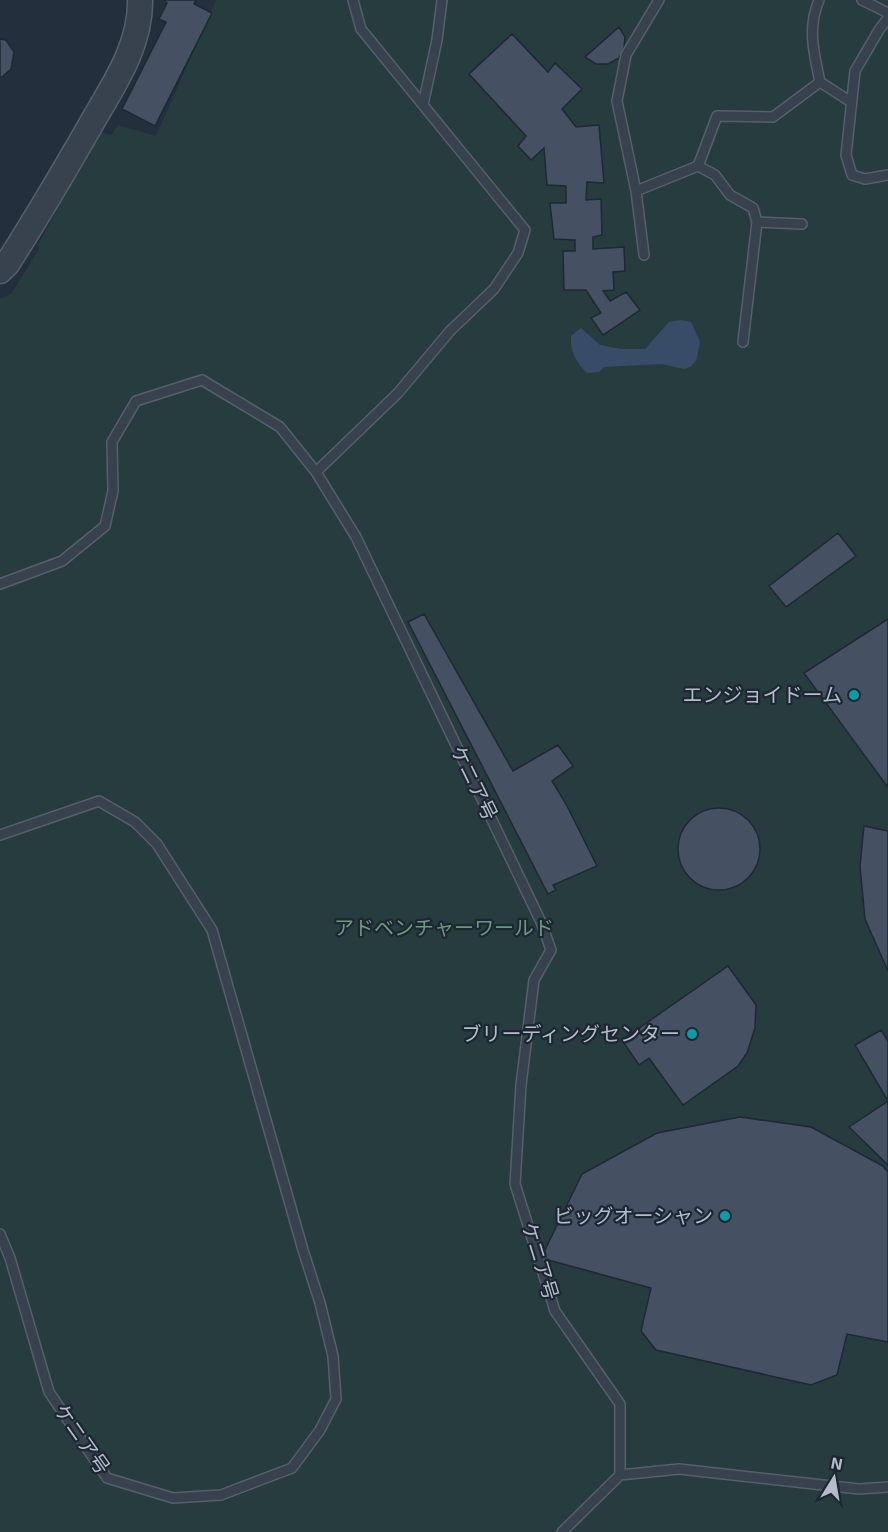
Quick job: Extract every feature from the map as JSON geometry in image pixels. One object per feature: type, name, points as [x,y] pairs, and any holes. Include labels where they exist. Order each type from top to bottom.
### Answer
[{"type":"street","points":[[0,271],[7,264],[51,195],[128,58],[138,28],[140,0]]},
{"type":"lane","points":[[316,472],[398,393],[450,331],[494,289],[518,254],[525,230],[361,29],[353,0]]},
{"type":"lane","points":[[423,105],[437,40],[442,0]]},
{"type":"lane","points":[[644,255],[636,191],[617,101],[626,55],[659,0]]},
{"type":"lane","points":[[819,0],[814,12],[812,43],[820,82],[852,102]]},
{"type":"lane","points":[[862,0],[888,13]]},
{"type":"lane","points":[[888,18],[855,71],[846,155],[852,174],[865,179],[888,175]]},
{"type":"lane","points":[[636,191],[698,166],[717,116],[773,117],[820,82]]},
{"type":"lane","points":[[698,166],[715,175],[730,195],[753,208],[757,222],[743,342]]},
{"type":"lane","points":[[757,222],[802,224]]},
{"type":"lane","name":"ケニア号","points":[[0,584],[62,561],[105,526],[113,491],[112,442],[136,401],[202,380],[280,427],[316,472],[356,537],[541,922],[551,950],[534,980],[521,1085],[515,1184],[555,1311],[620,1404],[620,1475]]},
{"type":"lane","name":"ケニア号","points":[[0,835],[99,801],[135,822],[157,844],[212,930],[303,1250],[321,1304],[333,1356],[336,1399],[320,1430],[292,1468],[221,1495],[173,1498],[107,1478],[49,1392],[10,1258],[0,1234]]},
{"type":"lane","points":[[562,1532],[620,1475],[679,1469],[858,1489],[888,1487]]},
{"type":"green space","name":"アドベンチャーワールド","points":[[216,0],[888,0],[888,1532],[0,1532],[0,299],[12,293],[39,249],[38,245],[99,132],[111,135],[118,125],[156,136]]},
{"type":"water","points":[[681,320],[691,322],[700,342],[696,361],[684,369],[662,364],[604,367],[599,372],[587,373],[573,352],[571,336],[581,328],[600,345],[621,349],[645,349],[669,322]]},
{"type":"building","points":[[164,0],[196,0],[194,4],[212,13],[155,126],[122,109],[166,22],[159,19],[167,3]]},
{"type":"building","points":[[619,27],[625,37],[624,48],[619,58],[608,64],[596,64],[585,57]]},
{"type":"building","points":[[512,34],[548,72],[555,63],[582,89],[562,109],[576,127],[599,125],[604,183],[587,182],[586,200],[601,199],[602,235],[593,237],[593,249],[624,247],[625,271],[613,272],[614,290],[603,291],[610,301],[626,292],[640,310],[603,335],[591,318],[601,313],[586,290],[564,290],[563,251],[575,251],[575,240],[554,239],[550,203],[566,203],[566,186],[547,185],[544,148],[531,160],[518,146],[526,136],[469,74]]},
{"type":"building","points":[[0,39],[6,40],[14,52],[11,69],[2,77],[0,77]]},
{"type":"building","points":[[838,533],[856,556],[786,607],[769,586]]},
{"type":"building","points":[[424,614],[513,771],[558,745],[573,766],[552,781],[597,866],[553,885],[556,890],[548,894],[408,622]]},
{"type":"building","name":"エンジョイドーム","points":[[888,619],[888,785],[887,786],[804,673]]},
{"type":"building","points":[[719,808],[735,811],[748,820],[757,833],[760,849],[757,865],[748,878],[735,887],[719,890],[703,887],[690,878],[681,865],[678,849],[681,833],[690,820],[703,811]]},
{"type":"building","points":[[864,826],[888,831],[888,971],[865,919],[860,866]]},
{"type":"building","name":"ブリーディングセンター","points":[[728,966],[756,1005],[755,1028],[747,1053],[738,1066],[683,1105],[649,1058],[639,1065],[622,1040]]},
{"type":"building","points":[[881,1030],[888,1041],[888,1101],[855,1045]]},
{"type":"building","points":[[888,1101],[888,1165],[849,1127]]},
{"type":"building","name":"ビッグオーシャン","points":[[740,1117],[811,1127],[883,1166],[888,1172],[888,1342],[847,1334],[837,1375],[811,1385],[656,1350],[641,1331],[651,1288],[541,1258],[582,1174],[657,1133]]},
{"type":"place","name":"エンジョイドーム","points":[[854,695]]},
{"type":"place","name":"ブリーディングセンター","points":[[692,1034]]},
{"type":"place","name":"ビッグオーシャン","points":[[725,1216]]}]
